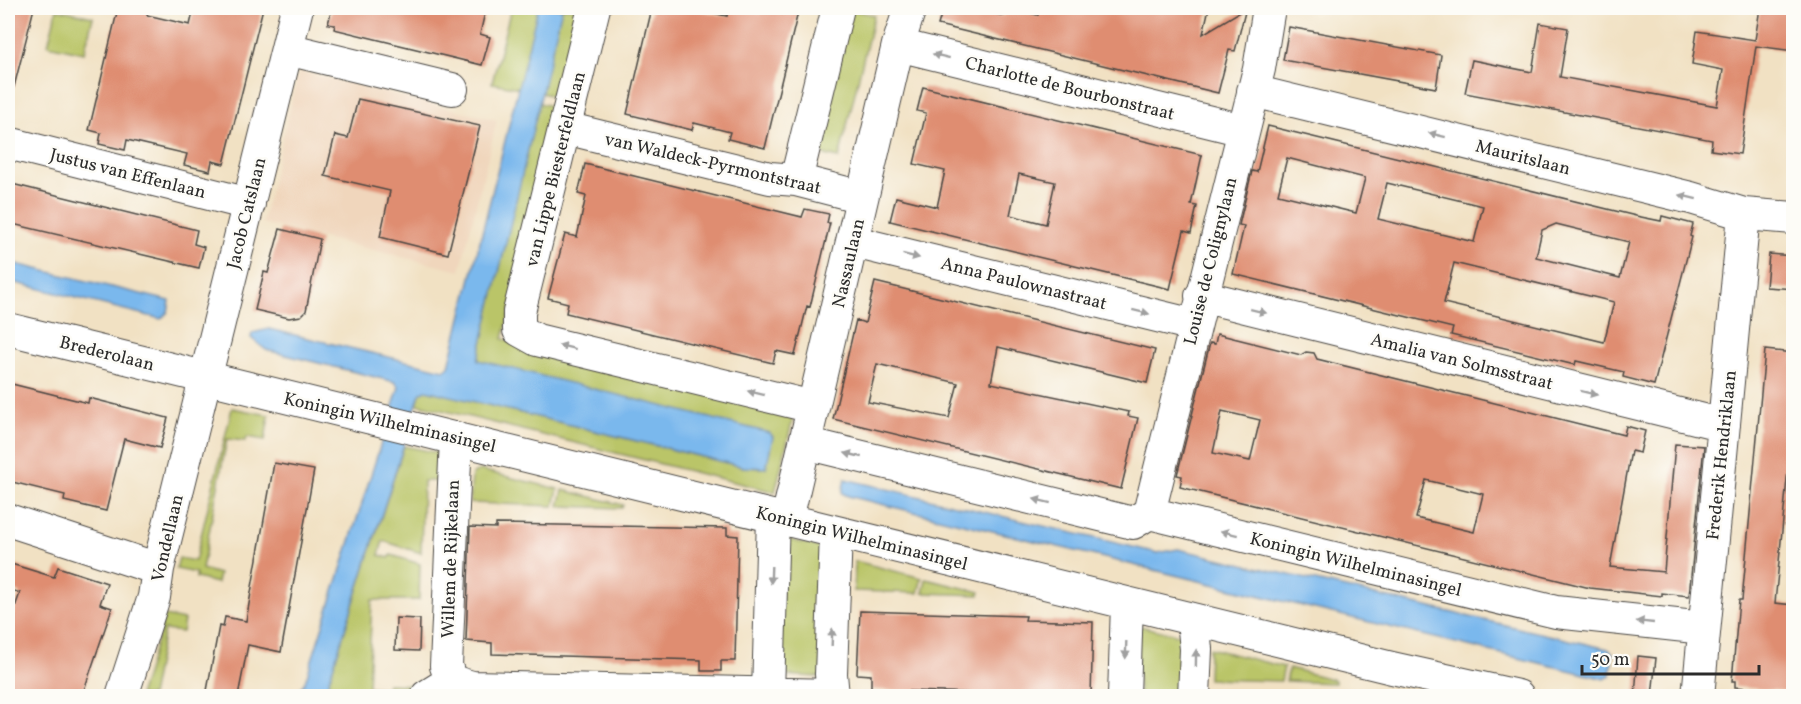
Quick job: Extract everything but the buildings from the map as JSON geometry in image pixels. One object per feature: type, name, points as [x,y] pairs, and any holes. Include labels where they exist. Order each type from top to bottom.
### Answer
[{"type":"street","name":"Jacob Catslaan","points":[[206,378],[297,8]]},
{"type":"street","name":"van Lippe Biesterfeldlaan","points":[[594,8],[519,312],[519,330],[537,340],[813,407]]},
{"type":"street","points":[[796,180],[838,8]]},
{"type":"street","name":"Nassaulaan","points":[[768,693],[780,518],[805,443],[854,242],[862,197],[898,45],[910,8]]},
{"type":"street","name":"Louise de Colignylaan","points":[[1149,513],[1253,91],[1269,8]]},
{"type":"street","name":"Charlotte de Bourbonstraat","points":[[898,45],[1243,130]]},
{"type":"street","points":[[287,49],[452,89]]},
{"type":"street","name":"Mauritslaan","points":[[1253,91],[1717,204],[1744,214],[1794,219]]},
{"type":"street","name":"van Waldeck-Pyrmontstraat","points":[[565,128],[770,178],[796,180],[862,197]]},
{"type":"street","name":"Justus van Effenlaan","points":[[8,143],[249,204]]},
{"type":"street","name":"Frederik Hendriklaan","points":[[1698,696],[1744,214]]},
{"type":"street","name":"Anna Paulownastraat","points":[[854,242],[1197,311]]},
{"type":"street","name":"Amalia van Solmsstraat","points":[[1197,311],[1724,425]]},
{"type":"street","name":"Brederolaan","points":[[8,328],[206,378]]},
{"type":"street","name":"Koningin Wilhelminasingel","points":[[206,378],[1127,603],[1480,693],[1518,696]]},
{"type":"street","name":"Vondellaan","points":[[122,696],[154,597],[158,568],[206,378]]},
{"type":"street","name":"Willem de Rijkelaan","points":[[456,438],[446,666],[439,689],[472,687],[833,696]]},
{"type":"street","name":"Koningin Wilhelminasingel","points":[[805,443],[1132,523],[1149,513],[1556,612],[1704,628]]},
{"type":"street","points":[[8,520],[158,568]]},
{"type":"street","points":[[833,696],[831,674],[836,532]]},
{"type":"street","points":[[1124,696],[1127,603]]},
{"type":"street","points":[[1193,620],[1196,649],[1194,696]]},
{"type":"shaded area","points":[[299,71],[497,120],[460,271],[262,223]]},
{"type":"green space","points":[[511,8],[538,8],[519,88],[492,83]]},
{"type":"green space","points":[[562,8],[584,8],[562,98],[541,93]]},
{"type":"green space","points":[[57,9],[93,17],[84,53],[48,45]]},
{"type":"green space","points":[[852,10],[874,15],[839,158],[813,152]]},
{"type":"green space","points":[[539,103],[559,108],[503,339],[784,406],[794,414],[775,492],[417,404],[420,394],[426,390],[743,467],[762,468],[478,360]]},
{"type":"green space","points":[[232,408],[269,415],[265,440],[247,437],[245,441],[227,439],[202,569],[219,574],[217,583],[196,578],[196,573],[176,569],[179,558],[195,561]]},
{"type":"green space","points":[[404,446],[439,453],[441,481],[423,481],[421,553],[383,541],[379,555],[389,558],[391,555],[420,564],[419,600],[372,600],[368,687],[386,688],[388,684],[413,685],[413,694],[324,696]]},
{"type":"green space","points":[[480,470],[558,489],[554,506],[470,503],[472,475]]},
{"type":"green space","points":[[563,490],[623,505],[622,508],[559,506]]},
{"type":"green space","points":[[783,538],[827,549],[821,677],[778,675]]},
{"type":"green space","points":[[855,561],[922,578],[918,593],[854,591]]},
{"type":"green space","points":[[926,579],[980,592],[979,595],[923,593]]},
{"type":"green space","points":[[165,616],[184,620],[182,632],[164,630],[151,696],[139,696]]},
{"type":"green space","points":[[1135,625],[1183,636],[1179,696],[1139,696]]},
{"type":"green space","points":[[1209,648],[1284,667],[1281,681],[1208,679]]},
{"type":"green space","points":[[1289,668],[1335,680],[1335,683],[1286,681]]},
{"type":"water","points":[[538,8],[562,8],[478,360],[770,433],[773,437],[766,468],[744,467],[426,390],[420,394],[324,696],[294,696],[305,682],[399,387],[395,382],[266,350],[251,338],[252,333],[269,329],[444,370],[449,366]]},
{"type":"water","points":[[8,262],[170,301],[168,312],[161,319],[8,281]]},
{"type":"water","points":[[845,479],[1158,553],[1178,549],[1608,649],[1613,653],[1610,675],[1605,679],[848,496],[842,493]]}]
